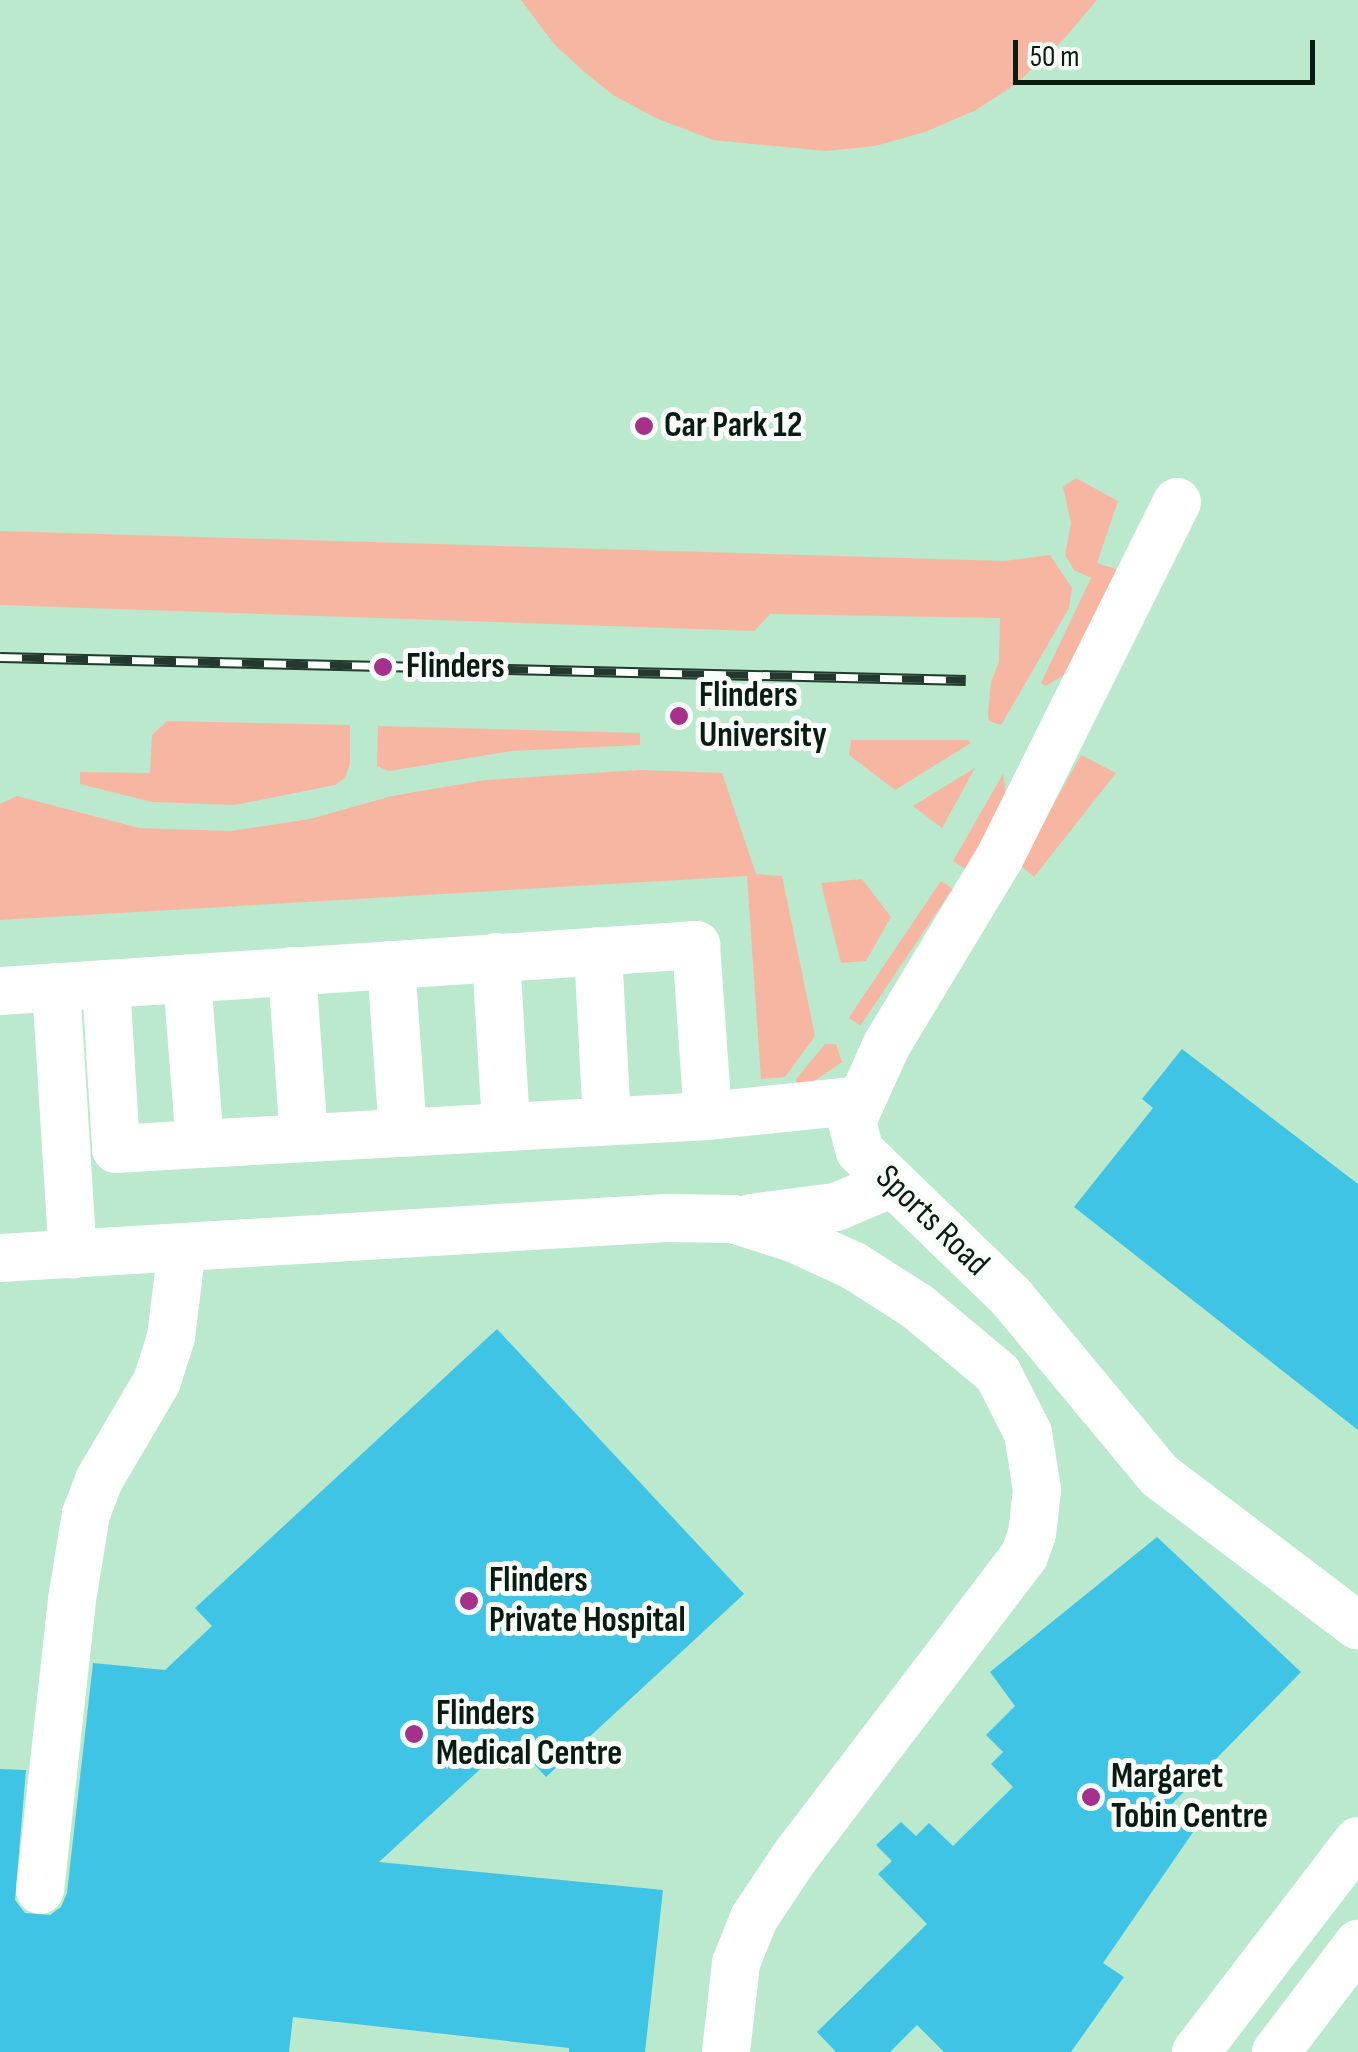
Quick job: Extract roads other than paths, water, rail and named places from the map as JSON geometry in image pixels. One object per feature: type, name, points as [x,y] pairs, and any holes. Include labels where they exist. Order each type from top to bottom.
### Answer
[{"type":"street","name":"Sports Road","points":[[1176,502],[1000,857],[888,1044],[852,1122],[860,1151],[1012,1298],[1160,1476],[1358,1626]]},
{"type":"street","points":[[0,991],[696,944],[708,1116]]},
{"type":"street","points":[[598,951],[607,1121]]},
{"type":"street","points":[[496,956],[506,1127]]},
{"type":"street","points":[[391,965],[403,1133]]},
{"type":"street","points":[[292,971],[304,1138]]},
{"type":"street","points":[[188,979],[200,1144]]},
{"type":"street","points":[[106,984],[116,1149],[708,1116],[860,1100]]},
{"type":"street","points":[[56,988],[73,1254]]},
{"type":"street","points":[[0,1258],[666,1218],[733,1220],[836,1207],[893,1183]]},
{"type":"street","points":[[726,2052],[736,1963],[754,1918],[796,1855],[1013,1576],[1032,1534],[1037,1490],[1028,1433],[998,1374],[918,1307],[854,1266],[793,1238],[733,1220]]},
{"type":"street","points":[[40,1890],[72,1600],[86,1514],[99,1480],[157,1381],[172,1338],[182,1248]]},
{"type":"street","points":[[1196,2052],[1358,1840]]},
{"type":"street","points":[[1276,2052],[1358,1944]]},
{"type":"railway","points":[[0,657],[966,680]]},
{"type":"place","name":"Car Park 12","points":[[644,426]]},
{"type":"place","name":"Flinders","points":[[383,667]]},
{"type":"place","name":"Flinders University","points":[[679,716]]},
{"type":"place","name":"Flinders Private Hospital","points":[[469,1601]]},
{"type":"place","name":"Flinders Medical Centre","points":[[414,1734]]},
{"type":"place","name":"Margaret Tobin Centre","points":[[1091,1797]]}]
